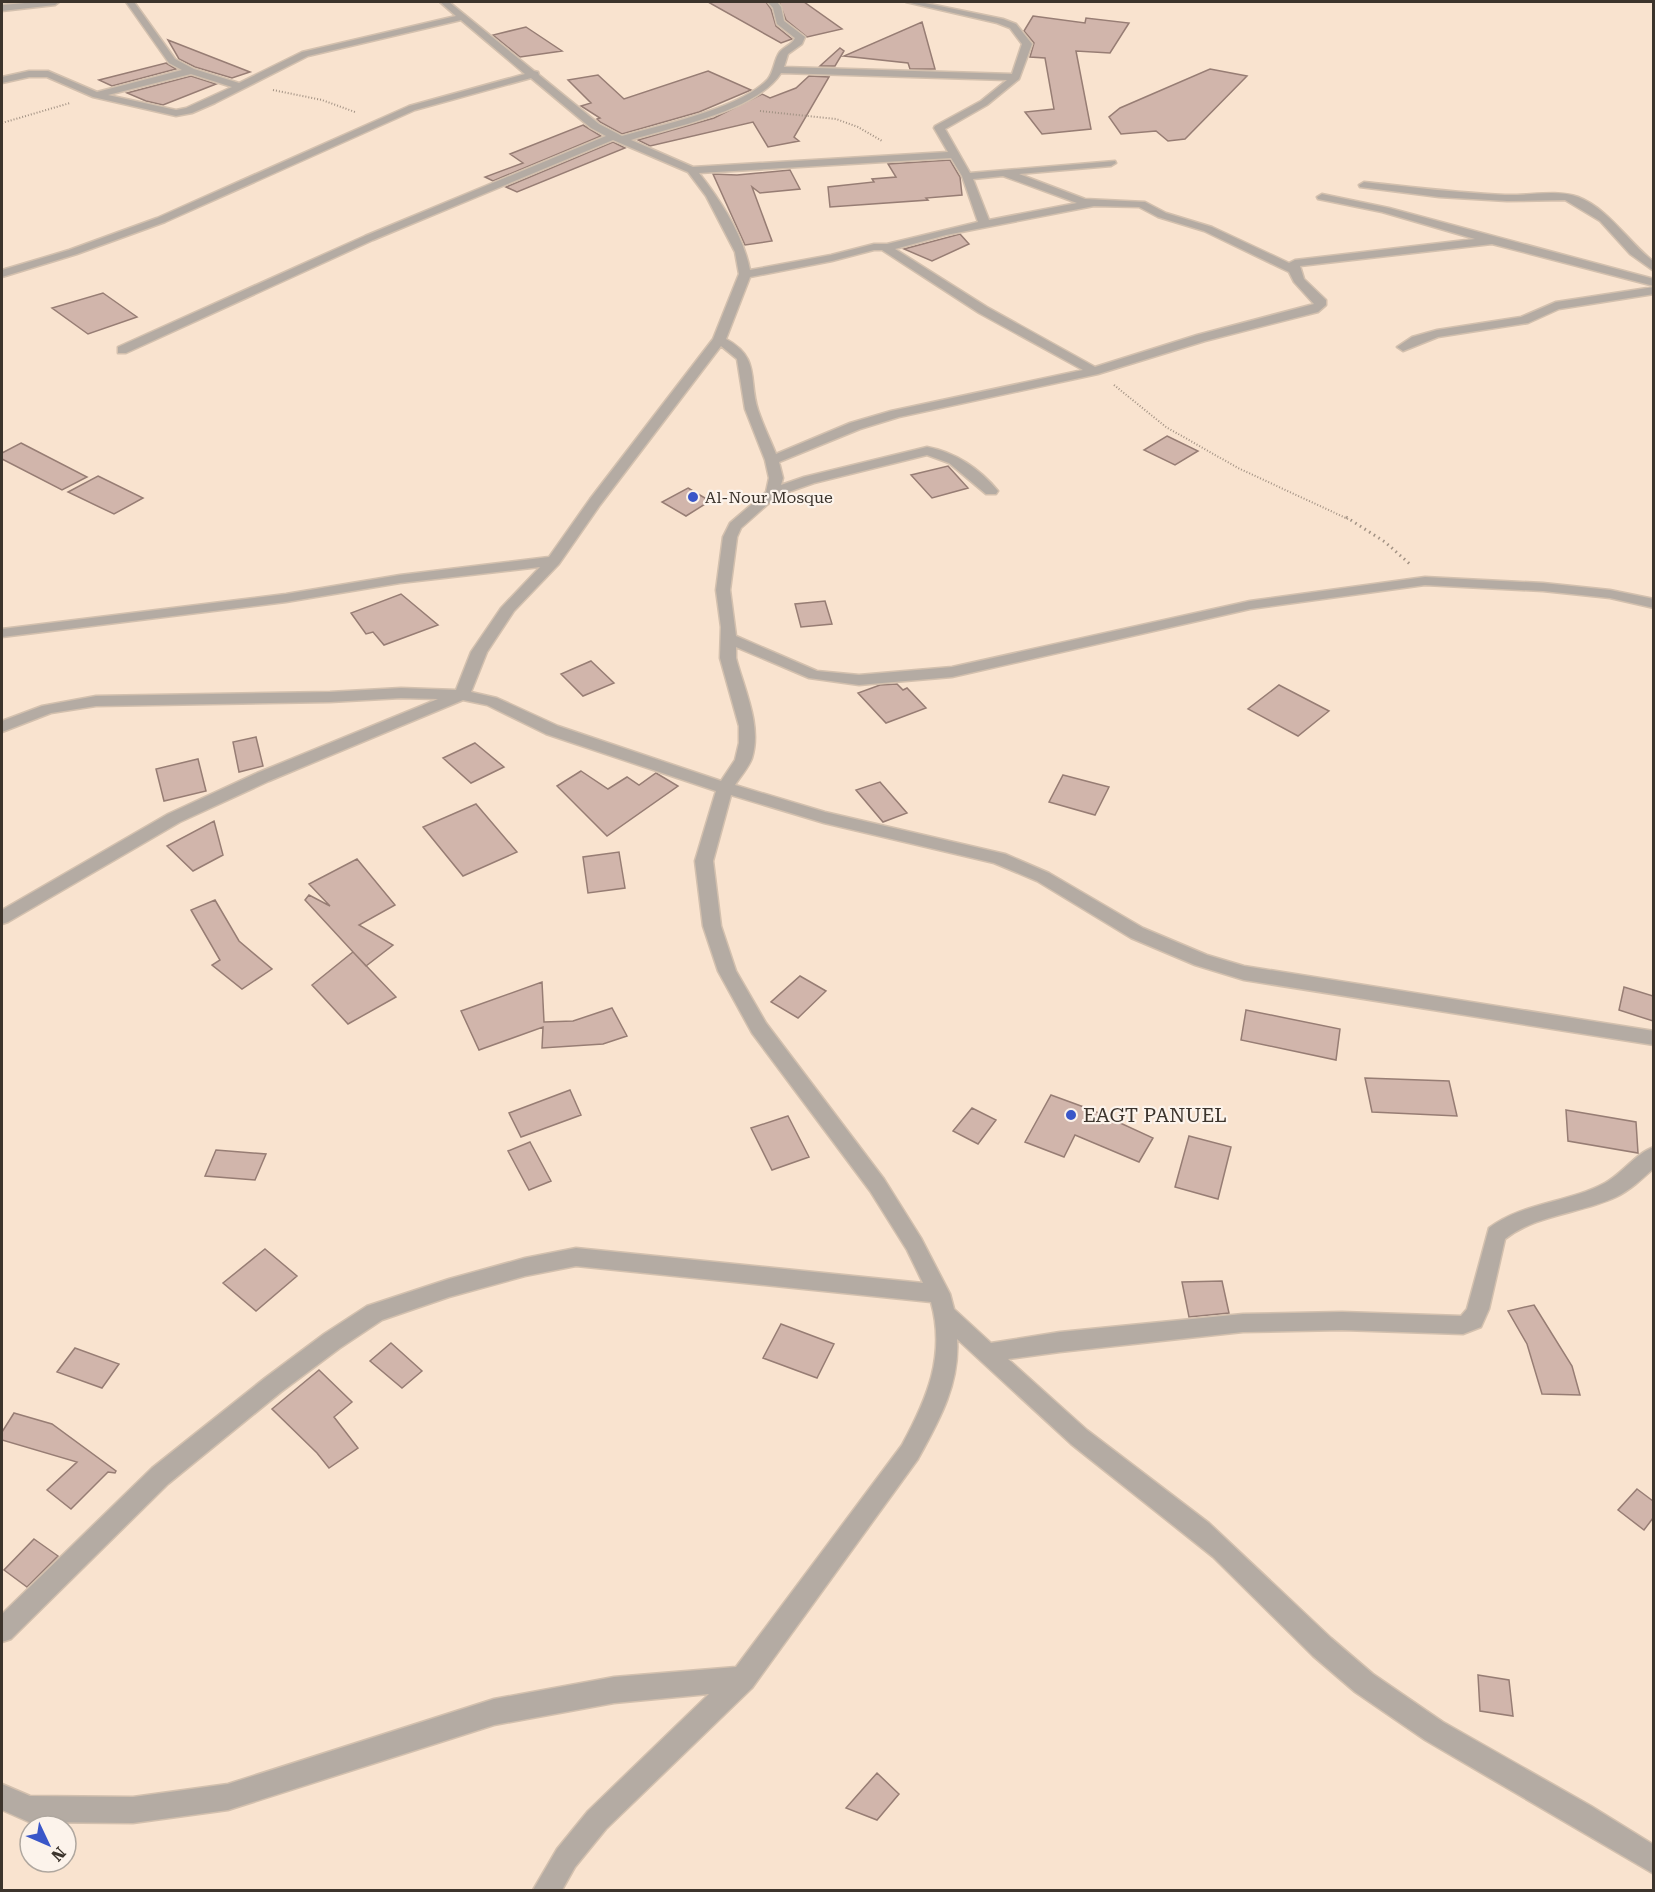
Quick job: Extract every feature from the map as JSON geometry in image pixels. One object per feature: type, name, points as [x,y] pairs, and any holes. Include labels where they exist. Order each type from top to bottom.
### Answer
[{"type":"street","points":[[2,8],[55,2]]},
{"type":"street","points":[[129,2],[172,61],[191,71],[243,86]]},
{"type":"street","points":[[444,2],[596,126],[692,170],[954,155]]},
{"type":"street","points":[[122,350],[369,237],[618,138],[734,105],[764,88],[778,70],[784,53],[799,42],[800,37],[779,22],[776,16],[777,7],[772,2]]},
{"type":"street","points":[[910,2],[984,16],[1013,26],[1027,44],[1016,77],[984,103],[940,126],[940,132],[967,176],[985,225]]},
{"type":"street","points":[[2,80],[29,74],[48,74],[96,95],[176,113],[188,111],[243,86],[305,54],[463,17]]},
{"type":"street","points":[[778,70],[1016,77]]},
{"type":"street","points":[[96,95],[191,71]]},
{"type":"street","points":[[2,274],[74,252],[161,220],[241,186],[385,119],[442,99],[535,74]]},
{"type":"street","points":[[967,176],[1111,163]]},
{"type":"street","points":[[2,918],[174,818],[263,777],[462,695],[479,652],[508,608],[554,561],[595,502],[719,340],[745,274],[741,252],[711,195],[692,170]]},
{"type":"street","points":[[1005,172],[1091,204]]},
{"type":"street","points":[[1364,185],[1439,194],[1507,198],[1566,197],[1576,200],[1604,219],[1634,252],[1653,268]]},
{"type":"street","points":[[1322,197],[1372,205],[1490,241],[1566,258],[1653,284]]},
{"type":"street","points":[[772,460],[829,435],[876,420],[1094,370],[1201,338],[1314,309],[1320,305],[1320,300],[1302,285],[1293,269],[1208,229],[1162,215],[1141,204],[1091,204],[921,238],[887,249]]},
{"type":"street","points":[[1293,269],[1294,263],[1303,260],[1490,241]]},
{"type":"street","points":[[745,274],[832,258],[874,247],[887,249],[1002,321],[1094,370]]},
{"type":"street","points":[[1403,347],[1416,340],[1437,334],[1524,320],[1556,306],[1653,290]]},
{"type":"street","points":[[719,340],[732,347],[743,358],[751,409],[772,460],[776,478],[772,493]]},
{"type":"street","points":[[991,491],[951,458],[939,452],[927,451],[818,477],[772,493],[735,526],[730,537],[723,590],[728,658],[747,726],[747,743],[743,760],[725,788],[704,861],[712,926],[727,971],[759,1028],[877,1185],[914,1244],[942,1304],[1025,1392],[1081,1439],[1202,1532],[1363,1682],[1417,1720],[1477,1757],[1588,1819],[1653,1862]]},
{"type":"street","points":[[2,633],[276,600],[400,579],[554,561]]},
{"type":"street","points":[[728,638],[814,675],[859,680],[952,672],[1250,605],[1425,581],[1543,587],[1610,594],[1653,604]]},
{"type":"street","points":[[2,727],[48,709],[96,701],[330,697],[401,693],[462,695],[491,701],[552,730],[725,788],[824,818],[999,858],[1043,877],[1137,933],[1201,960],[1244,973],[1653,1038]]},
{"type":"street","points":[[987,1353],[1060,1342],[1243,1323],[1342,1321],[1463,1325],[1473,1320],[1478,1309],[1496,1234],[1501,1229],[1519,1220],[1607,1192],[1636,1173],[1653,1155]]},
{"type":"street","points":[[2,1630],[160,1476],[298,1366],[375,1313],[449,1288],[525,1267],[576,1257],[709,1269],[942,1304]]},
{"type":"street","points":[[547,1890],[566,1858],[597,1821],[743,1679],[910,1452],[929,1417],[942,1385],[947,1355],[942,1304]]},
{"type":"street","points":[[2,1797],[29,1809],[133,1810],[228,1797],[494,1712],[614,1690],[743,1679]]},
{"type":"path","points":[[243,86],[309,96],[367,116],[385,119]]},
{"type":"path","points":[[2,123],[96,95]]},
{"type":"path","points":[[734,105],[781,115],[844,121],[911,158]]},
{"type":"path","points":[[1094,370],[1166,427],[1266,483],[1312,500],[1369,531],[1404,556],[1425,581]]},
{"type":"building","points":[[708,2],[766,2],[771,9],[776,26],[792,39],[781,43]]},
{"type":"building","points":[[779,2],[804,2],[842,29],[807,37],[786,20]]},
{"type":"building","points":[[1033,16],[1085,23],[1086,18],[1129,23],[1110,53],[1076,51],[1091,129],[1042,134],[1025,112],[1054,109],[1045,58],[1030,57],[1034,43],[1024,31]]},
{"type":"building","points":[[922,22],[935,69],[910,69],[908,63],[844,56]]},
{"type":"building","points":[[526,27],[562,51],[520,57],[493,35]]},
{"type":"building","points":[[168,40],[250,72],[232,78],[195,67],[179,59]]},
{"type":"building","points":[[840,48],[844,51],[835,66],[820,66]]},
{"type":"building","points":[[166,63],[176,69],[112,86],[99,80]]},
{"type":"building","points":[[1210,69],[1247,76],[1185,139],[1168,141],[1156,131],[1121,134],[1109,117],[1120,108]]},
{"type":"building","points":[[708,71],[751,90],[699,112],[622,134],[600,122],[597,119],[600,118],[581,106],[591,103],[568,80],[598,75],[624,99]]},
{"type":"building","points":[[191,76],[216,84],[163,105],[127,93]]},
{"type":"building","points":[[809,76],[829,77],[794,137],[799,141],[768,147],[753,122],[650,146],[638,140],[714,118],[762,94],[770,98],[796,88]]},
{"type":"building","points":[[583,125],[601,136],[493,181],[485,177],[523,163],[510,154]]},
{"type":"building","points":[[613,142],[625,148],[517,192],[506,187]]},
{"type":"building","points":[[950,160],[960,177],[962,195],[926,198],[928,200],[830,207],[828,187],[896,177],[888,164]]},
{"type":"building","points":[[790,170],[800,189],[760,193],[752,187],[772,241],[745,245],[713,174],[737,175]]},
{"type":"building","points":[[960,234],[969,244],[932,261],[904,249]]},
{"type":"building","points":[[103,293],[137,317],[88,334],[52,308]]},
{"type":"building","points":[[1167,436],[1198,451],[1175,465],[1144,450]]},
{"type":"building","points":[[21,443],[87,477],[62,490],[2,459],[2,453]]},
{"type":"building","points":[[948,466],[968,488],[932,498],[911,475]]},
{"type":"building","points":[[98,476],[143,498],[114,514],[68,492]]},
{"type":"building","points":[[688,488],[710,501],[686,516],[662,502]]},
{"type":"building","points":[[401,594],[438,625],[384,645],[373,632],[366,634],[351,613]]},
{"type":"building","points":[[825,601],[832,624],[801,627],[795,604]]},
{"type":"building","points":[[591,661],[614,683],[583,696],[561,674]]},
{"type":"building","points":[[897,684],[903,690],[907,688],[926,708],[886,723],[858,693],[880,685]]},
{"type":"building","points":[[1279,685],[1329,711],[1298,736],[1248,709]]},
{"type":"building","points":[[256,737],[263,766],[239,772],[233,742]]},
{"type":"building","points":[[475,743],[504,767],[471,783],[443,758]]},
{"type":"building","points":[[198,759],[206,791],[164,801],[156,769]]},
{"type":"building","points":[[581,771],[608,789],[627,777],[639,785],[656,773],[678,786],[607,836],[557,786]]},
{"type":"building","points":[[1063,775],[1109,787],[1095,815],[1049,802]]},
{"type":"building","points":[[880,782],[907,813],[883,822],[856,790]]},
{"type":"building","points":[[476,804],[517,852],[463,876],[423,827]]},
{"type":"building","points":[[214,821],[223,855],[193,871],[167,846]]},
{"type":"building","points":[[619,852],[625,888],[588,893],[583,857]]},
{"type":"building","points":[[357,859],[395,905],[359,925],[393,945],[366,966],[305,900],[309,895],[330,906],[309,884]]},
{"type":"building","points":[[215,900],[239,941],[272,969],[242,989],[212,965],[220,960],[191,910]]},
{"type":"building","points":[[353,952],[396,997],[348,1024],[312,985]]},
{"type":"building","points":[[800,976],[826,991],[798,1018],[771,1002]]},
{"type":"building","points":[[542,982],[544,1022],[573,1021],[612,1008],[627,1036],[603,1044],[542,1048],[543,1027],[479,1050],[461,1011]]},
{"type":"building","points":[[1624,987],[1653,996],[1653,1021],[1619,1010]]},
{"type":"building","points":[[1246,1010],[1340,1029],[1336,1060],[1241,1040]]},
{"type":"building","points":[[1365,1078],[1449,1081],[1457,1116],[1372,1112]]},
{"type":"building","points":[[570,1090],[581,1115],[521,1137],[509,1113]]},
{"type":"building","points":[[1051,1095],[1092,1110],[1153,1138],[1139,1162],[1075,1135],[1064,1157],[1025,1142]]},
{"type":"building","points":[[972,1108],[996,1120],[978,1144],[953,1131]]},
{"type":"building","points":[[1566,1110],[1636,1122],[1638,1153],[1568,1141]]},
{"type":"building","points":[[788,1116],[809,1157],[772,1170],[751,1128]]},
{"type":"building","points":[[1189,1136],[1231,1147],[1218,1199],[1175,1187]]},
{"type":"building","points":[[530,1142],[551,1181],[529,1190],[508,1151]]},
{"type":"building","points":[[216,1150],[266,1154],[255,1180],[205,1176]]},
{"type":"building","points":[[265,1249],[297,1276],[256,1311],[223,1283]]},
{"type":"building","points":[[1222,1281],[1229,1313],[1189,1317],[1182,1282]]},
{"type":"building","points":[[1534,1305],[1572,1366],[1580,1395],[1542,1394],[1527,1344],[1508,1311]]},
{"type":"building","points":[[781,1324],[834,1344],[817,1378],[763,1358]]},
{"type":"building","points":[[391,1343],[422,1371],[402,1388],[370,1361]]},
{"type":"building","points":[[75,1348],[119,1364],[102,1388],[57,1372]]},
{"type":"building","points":[[319,1370],[352,1402],[334,1417],[358,1448],[329,1468],[272,1409]]},
{"type":"building","points":[[14,1413],[52,1424],[116,1471],[115,1473],[108,1472],[71,1509],[47,1490],[77,1462],[2,1440],[2,1432]]},
{"type":"building","points":[[1637,1489],[1653,1501],[1653,1518],[1644,1530],[1618,1510]]},
{"type":"building","points":[[34,1539],[58,1556],[27,1587],[4,1570]]},
{"type":"building","points":[[1478,1675],[1509,1680],[1513,1716],[1480,1711]]},
{"type":"building","points":[[877,1773],[899,1794],[877,1820],[846,1808]]},
{"type":"place","name":"Al-Nour Mosque","points":[[693,497]]},
{"type":"place","name":"EAGT PANUEL","points":[[1071,1115]]}]
